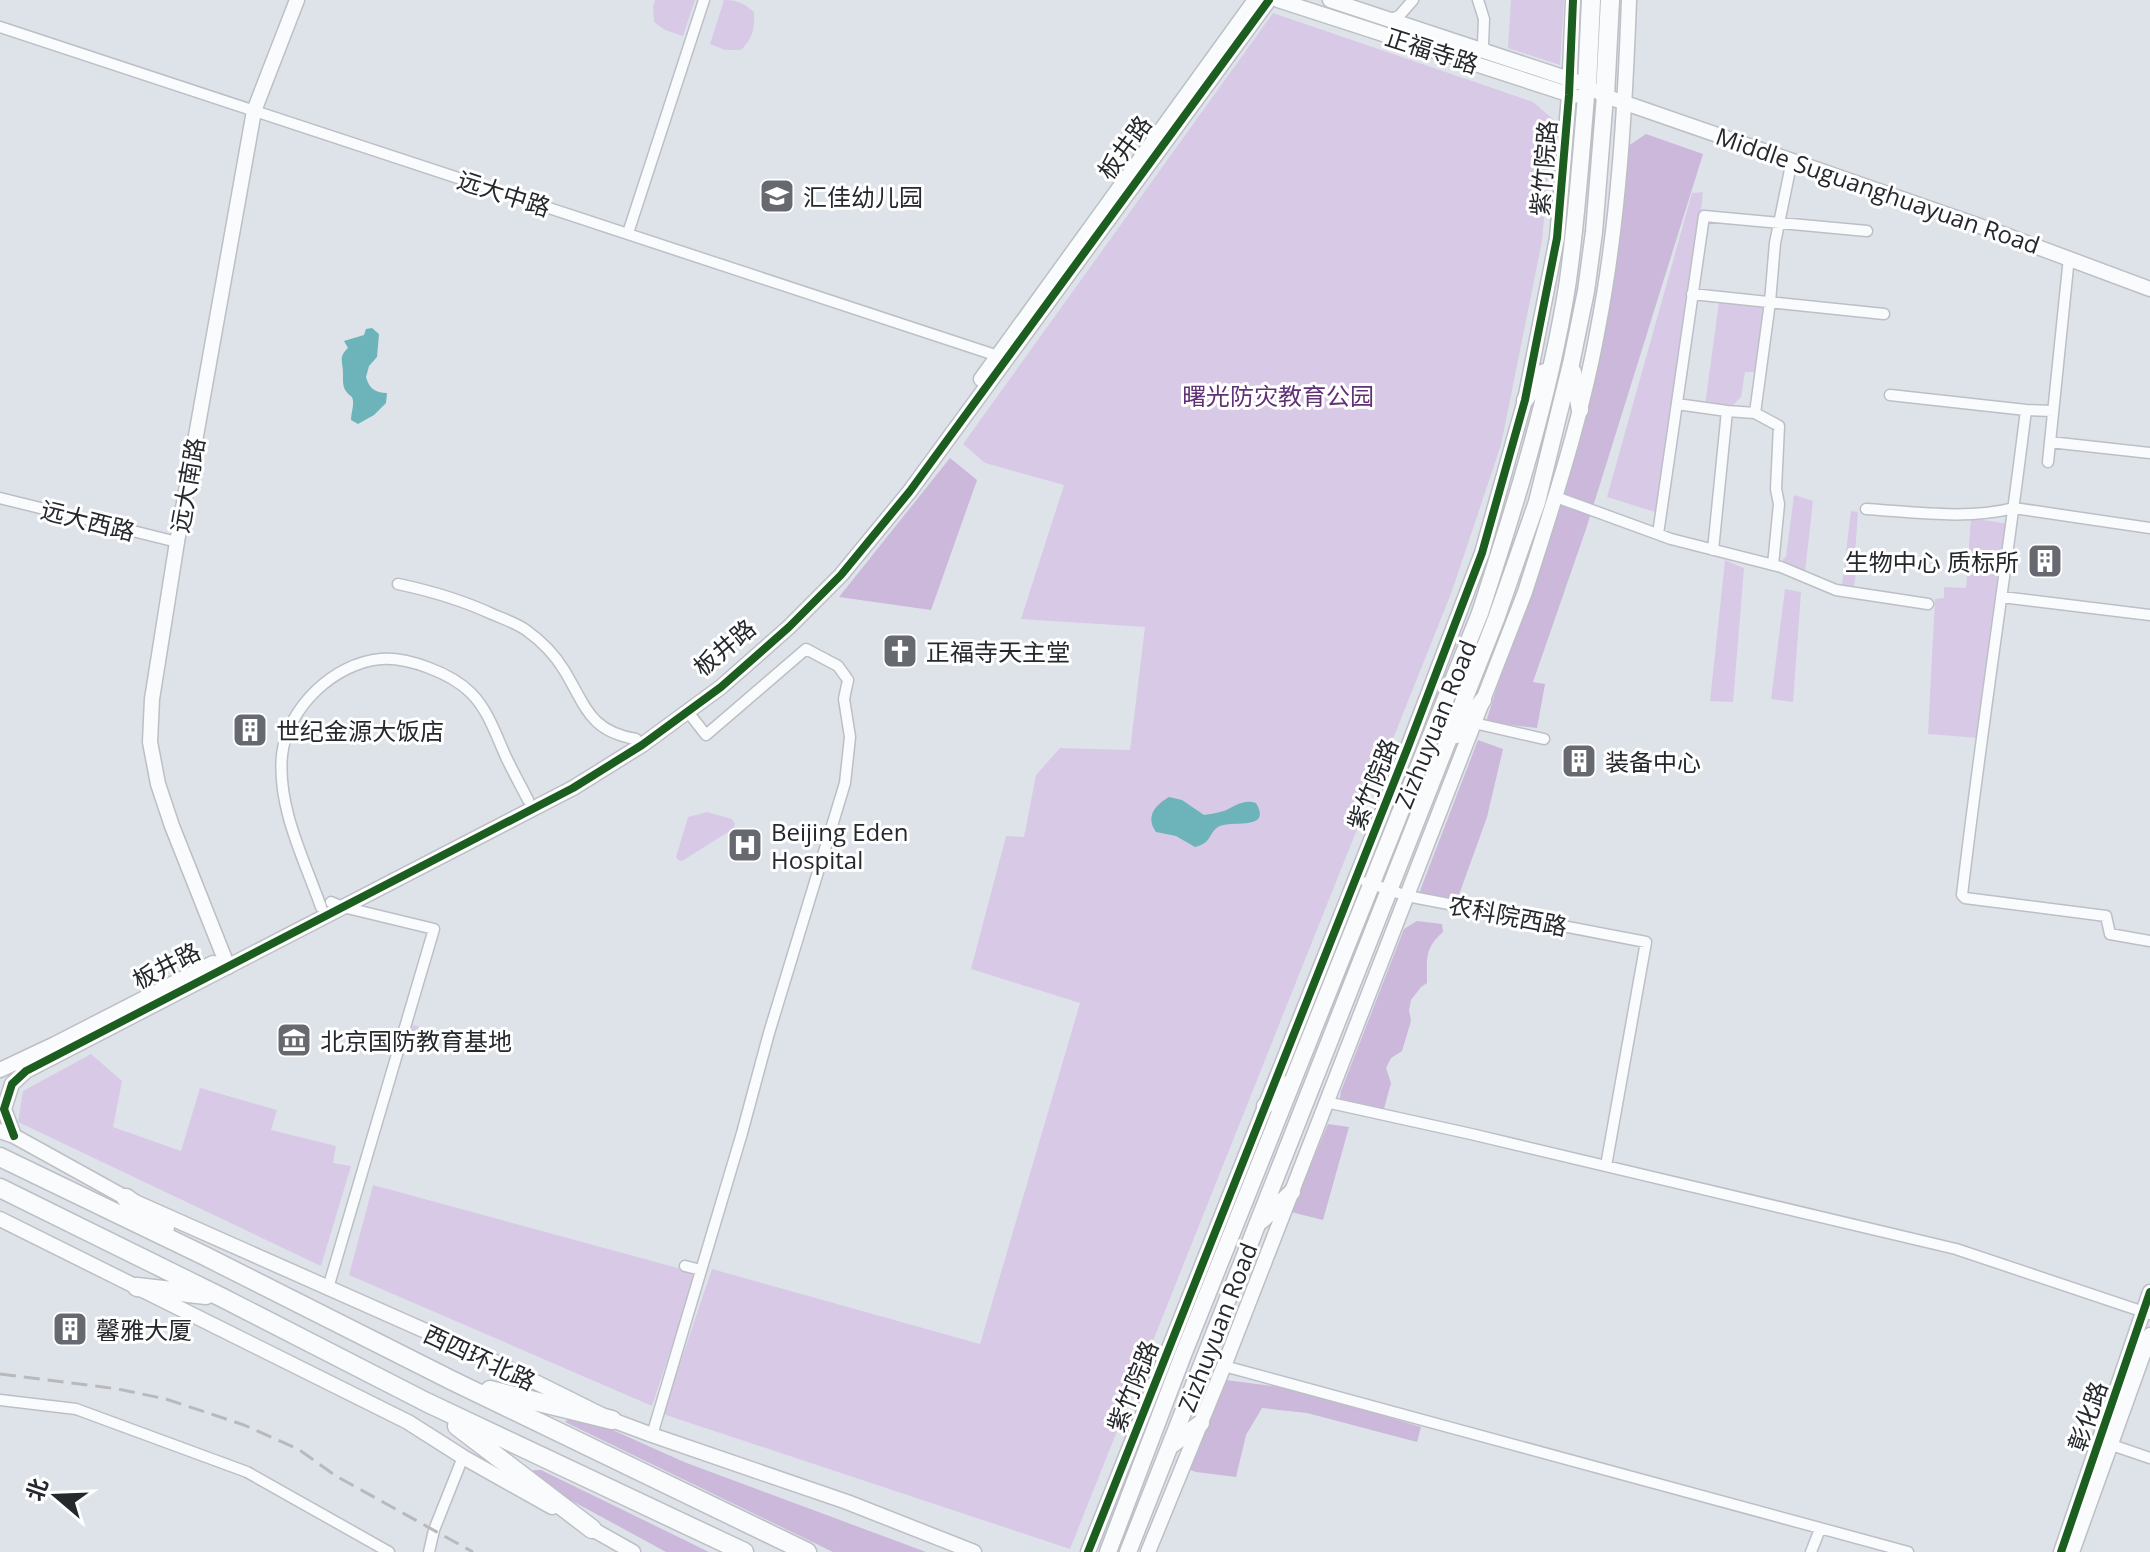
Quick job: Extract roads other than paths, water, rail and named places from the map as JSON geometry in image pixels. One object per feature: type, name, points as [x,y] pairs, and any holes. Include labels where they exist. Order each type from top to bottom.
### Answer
[{"type":"highway","name":"Zizhuyuan Road","points":[[1578,90],[1591,0]]},
{"type":"highway","name":"Zizhuyuan Road","points":[[1605,96],[1610,0]]},
{"type":"highway","name":"西四环北路","points":[[0,1157],[807,1552]]},
{"type":"highway","points":[[0,1188],[426,1402],[744,1552]]},
{"type":"highway","points":[[126,1198],[203,1255]]},
{"type":"highway","points":[[137,1287],[221,1297]]},
{"type":"highway","points":[[453,1381],[612,1420]]},
{"type":"highway","points":[[426,1402],[592,1529]]},
{"type":"main road","name":"Zizhuyuan Road","points":[[1108,1552],[1183,1355],[1294,1080],[1364,881],[1480,613],[1518,497],[1567,287],[1578,90]]},
{"type":"main road","name":"Zizhuyuan Road","points":[[1128,1552],[1496,619],[1537,502],[1586,291],[1605,96]]},
{"type":"main road","points":[[1525,400],[1552,361]]},
{"type":"main road","points":[[1571,364],[1580,410]]},
{"type":"main road","points":[[1443,752],[1483,700]]},
{"type":"main road","points":[[1265,1106],[1294,1080]]},
{"type":"main road","points":[[1257,1225],[1292,1192]]},
{"type":"main road","points":[[1171,1445],[1201,1423]]},
{"type":"street","name":"远大南路","points":[[226,962],[158,784],[150,742],[153,687],[254,111],[297,0]]},
{"type":"street","points":[[628,233],[704,0]]},
{"type":"street","name":"板井路","points":[[0,1070],[226,962],[568,780],[636,739],[716,682],[784,622],[889,506],[1002,358],[1255,0]]},
{"type":"street","points":[[7,1134],[4,1109],[12,1084],[26,1071],[332,906],[573,788],[688,712],[789,627],[841,575],[910,491],[1002,358],[1269,0]]},
{"type":"street","name":"正福寺路","points":[[1278,0],[1578,90]]},
{"type":"street","points":[[1330,0],[1485,51],[1578,90]]},
{"type":"street","points":[[1389,20],[1399,16],[1413,0]]},
{"type":"street","points":[[1478,0],[1484,19],[1485,51]]},
{"type":"street","name":"紫竹院路","points":[[1088,1552],[1265,1106],[1364,881],[1482,553],[1525,400],[1557,238],[1578,90],[1573,0]]},
{"type":"street","points":[[1148,1552],[1224,1366],[1525,592],[1556,497],[1598,328],[1610,250],[1625,102],[1629,0]]},
{"type":"street","name":"远大中路","points":[[0,27],[1002,358]]},
{"type":"street","name":"Middle Suguanghuayuan Road","points":[[1578,90],[1625,102],[1792,160],[2069,257],[2150,289]]},
{"type":"street","points":[[1755,413],[1775,243],[1792,160]]},
{"type":"street","points":[[1658,534],[1704,216],[1867,231]]},
{"type":"street","points":[[2048,462],[2069,257]]},
{"type":"street","points":[[1692,294],[1884,314]]},
{"type":"street","points":[[1890,395],[2053,411]]},
{"type":"street","points":[[1677,404],[1755,413],[1779,426],[1776,489],[1779,504],[1773,565]]},
{"type":"street","points":[[2026,410],[1962,895],[1965,898],[2106,916],[2110,934],[2150,941]]},
{"type":"street","points":[[1713,550],[1727,411]]},
{"type":"street","points":[[2050,442],[2150,453]]},
{"type":"street","points":[[1556,497],[1658,534],[1773,565],[1836,590],[1928,604]]},
{"type":"street","name":"远大西路","points":[[0,498],[177,542]]},
{"type":"street","points":[[1866,509],[1941,514],[1994,513],[2014,508],[2150,528]]},
{"type":"street","points":[[398,584],[436,592],[475,606],[525,630],[549,650],[563,668],[586,712],[606,729],[619,736],[636,739]]},
{"type":"street","points":[[2002,597],[2150,615]]},
{"type":"street","points":[[652,1435],[845,783],[850,737],[844,699],[848,680],[838,666],[806,649],[706,735],[688,712]]},
{"type":"street","points":[[332,906],[290,821],[282,782],[282,754],[293,721],[304,702],[339,673],[382,659],[425,666],[452,679],[470,692],[482,707],[528,800]]},
{"type":"street","points":[[1474,723],[1544,739]]},
{"type":"street","name":"农科院西路","points":[[1364,881],[1407,896],[1646,942],[1606,1166]]},
{"type":"street","points":[[328,1288],[434,929],[332,906]]},
{"type":"street","points":[[1326,1102],[1956,1249],[2147,1313]]},
{"type":"street","name":"西四环北路","points":[[7,1134],[126,1198],[491,1360],[612,1420],[847,1502],[974,1552]]},
{"type":"street","points":[[1,1224],[137,1287],[408,1422],[463,1457],[633,1552]]},
{"type":"street","points":[[685,1266],[701,1270]]},
{"type":"street","name":"彰化路","points":[[2072,1552],[2147,1313],[2150,1292]]},
{"type":"street","name":"彰化路","points":[[2061,1552],[2150,1335]]},
{"type":"street","points":[[1224,1366],[1908,1552]]},
{"type":"street","points":[[0,1400],[76,1409],[247,1472],[389,1552]]},
{"type":"street","points":[[2104,1443],[2150,1458]]},
{"type":"street","points":[[429,1552],[434,1530],[463,1457]]},
{"type":"street","points":[[1811,1552],[1820,1529]]},
{"type":"water","points":[[372,328],[379,334],[377,357],[369,366],[366,377],[373,389],[387,393],[386,403],[358,424],[351,420],[353,400],[343,384],[342,357],[348,348],[344,341],[364,335],[366,329]]},
{"type":"water","points":[[1169,797],[1182,800],[1204,815],[1224,811],[1243,802],[1256,803],[1259,818],[1248,823],[1218,827],[1207,841],[1195,847],[1176,836],[1156,832],[1153,827],[1153,812]]},
{"type":"railway","points":[[0,1374],[118,1389],[166,1399],[244,1425],[298,1449],[336,1476],[473,1552]]},
{"type":"place","name":"汇佳幼儿园","points":[[777,196]]},
{"type":"place","name":"生物中心 质标所","points":[[2045,561]]},
{"type":"place","name":"正福寺天主堂","points":[[900,651]]},
{"type":"place","name":"世纪金源大饭店","points":[[250,730]]},
{"type":"place","name":"装备中心","points":[[1579,761]]},
{"type":"place","name":"Beijing Eden Hospital","points":[[745,845]]},
{"type":"place","name":"北京国防教育基地","points":[[294,1040]]},
{"type":"place","name":"馨雅大厦","points":[[70,1329]]},
{"type":"park label","name":"曙光防灾教育公园","points":[[1278,395]]}]
